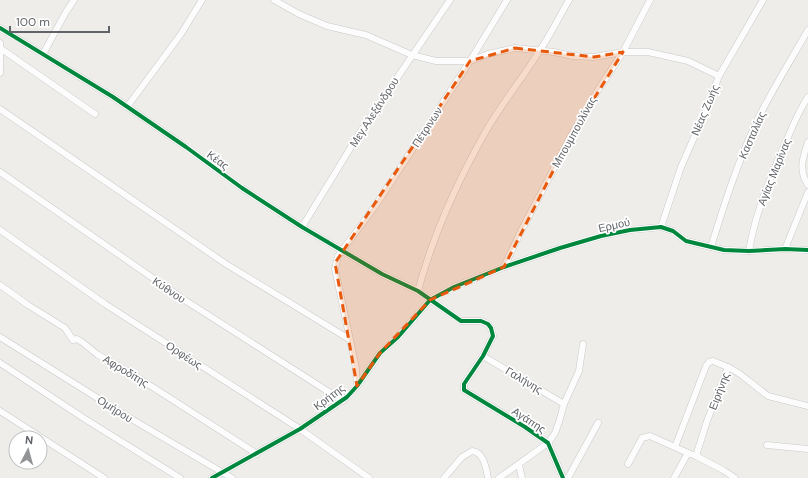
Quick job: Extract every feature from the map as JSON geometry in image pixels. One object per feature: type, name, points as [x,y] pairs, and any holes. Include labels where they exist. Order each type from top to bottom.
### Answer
[{"type":"street","points":[[42,54],[74,0]]},
{"type":"street","points":[[127,107],[181,34],[202,0]]},
{"type":"street","points":[[274,0],[299,14],[327,26],[366,35],[412,55],[436,61],[470,60],[515,48],[540,50],[573,56],[594,57],[622,52],[648,52],[688,61],[719,76]]},
{"type":"street","name":"Μεγ.Αλεξάνδρου","points":[[302,227],[359,134],[450,0]]},
{"type":"street","name":"Πέτρινων","points":[[357,386],[356,368],[334,269],[338,256],[376,205],[507,0]]},
{"type":"street","points":[[418,291],[434,238],[467,165],[487,130],[540,50],[569,0]]},
{"type":"street","name":"Μπουμπουλίνας","points":[[504,267],[521,231],[572,134],[622,52],[650,0]]},
{"type":"street","name":"Νέας Ζωής","points":[[661,227],[681,167],[707,108],[719,76],[763,0]]},
{"type":"street","name":"Κέας","points":[[0,28],[127,107],[186,147],[242,188],[302,227],[382,274],[418,291],[461,322],[481,321],[488,324],[491,328],[493,336],[483,356]]},
{"type":"street","name":"Κασταλίας","points":[[711,247],[742,156],[757,120],[808,30]]},
{"type":"street","points":[[0,47],[0,73]]},
{"type":"street","points":[[0,47],[54,87],[95,114]]},
{"type":"street","name":"Αγίας Μαρίνας","points":[[749,251],[752,230],[765,194],[794,124],[808,97]]},
{"type":"street","points":[[0,109],[226,264],[349,339]]},
{"type":"street","points":[[808,142],[801,168],[808,185]]},
{"type":"street","name":"Κύθνου","points":[[0,172],[183,299],[343,400]]},
{"type":"street","points":[[785,249],[808,192]]},
{"type":"street","points":[[661,227],[673,231],[686,241],[724,250],[808,250]]},
{"type":"street","name":"Ερμού","points":[[430,300],[454,287],[504,267],[560,248],[601,236],[630,230],[661,227]]},
{"type":"street","name":"Ορφέως","points":[[0,230],[106,304],[300,429],[369,478]]},
{"type":"street","name":"Αφροδίτης","points":[[0,285],[28,305],[65,328],[73,340],[82,342],[98,354],[257,454]]},
{"type":"street","name":"Κρήτης","points":[[212,478],[300,429],[347,398],[380,353],[398,337],[430,300]]},
{"type":"street","name":"Ομήρου","points":[[0,337],[123,414],[232,478]]},
{"type":"street","points":[[499,478],[548,443],[559,422],[564,404],[579,371],[583,344]]},
{"type":"street","name":"Αγάπης","points":[[483,356],[464,384],[464,390],[525,427],[548,443],[563,478]]},
{"type":"street","name":"Γαλήνης","points":[[483,356],[564,404]]},
{"type":"street","points":[[675,447],[707,363],[711,361],[728,367]]},
{"type":"street","points":[[0,363],[85,419],[180,478]]},
{"type":"street","name":"Ειρήνης","points":[[696,456],[707,421],[728,367],[740,374],[768,396],[808,406]]},
{"type":"street","points":[[0,411],[104,478]]},
{"type":"street","points":[[568,478],[598,424]]},
{"type":"street","points":[[628,464],[644,436],[653,437],[696,456],[735,478]]},
{"type":"street","points":[[767,445],[808,449]]},
{"type":"street","points":[[444,478],[462,456],[475,451],[482,456],[488,478]]},
{"type":"street","points":[[674,478],[688,453]]},
{"type":"street","points":[[519,465],[522,478]]},
{"type":"highlighted area","points":[[515,48],[594,57],[623,52],[572,134],[504,267],[430,300],[380,353],[357,386],[335,263],[470,61]]},
{"type":"cycle path","points":[[0,28],[113,97],[186,147],[242,188],[302,227],[382,274],[418,291],[461,321],[481,321],[488,324],[491,328],[493,336],[483,356],[464,384],[464,390],[525,427],[548,443],[563,478]]},
{"type":"cycle path","points":[[212,478],[300,429],[347,397],[357,386],[380,353],[398,337],[430,300],[454,287],[504,267],[601,236],[630,230],[661,227],[673,231],[686,241],[724,250],[808,250]]}]
